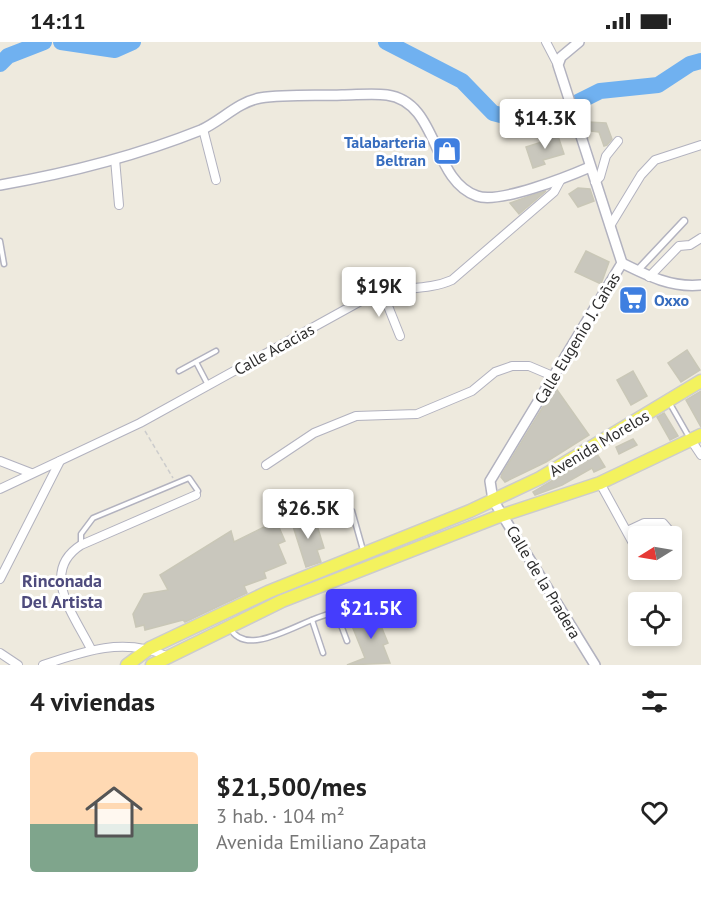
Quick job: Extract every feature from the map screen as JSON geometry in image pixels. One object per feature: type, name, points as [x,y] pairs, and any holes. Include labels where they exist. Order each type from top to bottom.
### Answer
[{"type":"main road","name":"Avenida Morelos","points":[[127,665],[150,648],[223,614],[540,478],[701,381]]},
{"type":"main road","points":[[152,665],[166,656],[282,602],[503,515],[600,483],[696,438]]},
{"type":"street","points":[[546,42],[558,65]]},
{"type":"street","points":[[558,65],[561,57],[579,42]]},
{"type":"street","name":"Calle Eugenio J. Cañas","points":[[493,500],[489,481],[555,377],[622,263],[558,65]]},
{"type":"street","points":[[0,185],[71,173],[115,159],[203,129],[240,106],[258,98],[389,95],[408,103],[418,112],[461,188],[478,196],[497,196],[561,179],[590,167]]},
{"type":"street","points":[[203,129],[216,180]]},
{"type":"street","points":[[595,182],[600,177],[606,156],[618,141]]},
{"type":"street","points":[[610,226],[641,174],[655,160],[701,145]]},
{"type":"street","points":[[115,159],[119,205]]},
{"type":"street","name":"Calle Acacias","points":[[0,489],[140,423],[382,291],[436,287],[452,280],[554,192],[561,179]]},
{"type":"street","points":[[637,271],[684,221]]},
{"type":"street","points":[[648,277],[679,246],[690,245],[701,238]]},
{"type":"street","points":[[622,263],[648,277],[681,286],[701,285]]},
{"type":"street","points":[[382,291],[400,336]]},
{"type":"street","points":[[266,465],[314,433],[356,416],[417,414],[472,391],[495,372],[512,366],[530,366],[555,377]]},
{"type":"street","points":[[696,438],[701,455]]},
{"type":"street","points":[[0,579],[60,460]]},
{"type":"street","points":[[0,461],[31,473]]},
{"type":"street","points":[[600,483],[627,531]]},
{"type":"street","points":[[91,649],[62,591],[60,570],[67,554],[81,545],[196,495]]},
{"type":"street","name":"Calle de la Pradera","points":[[493,500],[595,665]]},
{"type":"street","points":[[639,526],[663,523],[666,526]]},
{"type":"street","points":[[43,665],[91,649],[150,648],[166,656]]},
{"type":"street","points":[[0,653],[18,665]]},
{"type":"lane","points":[[0,241],[4,264]]},
{"type":"lane","points":[[179,371],[216,351]]},
{"type":"lane","points":[[196,362],[208,385]]},
{"type":"lane","points":[[669,401],[696,438]]},
{"type":"lane","points":[[81,545],[81,534],[93,518],[176,483],[191,479],[198,491],[196,495]]},
{"type":"lane","points":[[352,511],[364,554]]},
{"type":"lane","points":[[223,614],[233,634],[253,640],[267,639],[334,613],[338,617],[347,641]]},
{"type":"lane","points":[[312,620],[323,653]]},
{"type":"path","points":[[140,423],[176,483]]},
{"type":"building","points":[[588,122],[606,123],[612,139],[607,145],[604,146],[599,132],[591,131]]},
{"type":"building","points":[[557,133],[564,154],[543,160],[545,164],[533,168],[526,147],[545,141],[544,137]]},
{"type":"building","points":[[578,188],[590,189],[594,201],[578,207],[569,194]]},
{"type":"building","points":[[546,191],[519,214],[510,203],[527,197]]},
{"type":"building","points":[[586,251],[609,262],[601,284],[575,272]]},
{"type":"building","name":"Oxxo","points":[[639,288],[646,302],[628,312],[620,299]]},
{"type":"building","points":[[687,350],[700,370],[681,382],[668,363]]},
{"type":"building","points":[[633,371],[647,396],[631,405],[617,380]]},
{"type":"building","points":[[555,387],[589,435],[546,462],[505,482],[501,477],[502,474]]},
{"type":"building","points":[[701,391],[701,427],[686,400]]},
{"type":"building","points":[[664,413],[678,436],[670,440],[657,417]]},
{"type":"building","points":[[633,439],[637,445],[619,454],[616,447]]},
{"type":"building","points":[[597,454],[605,467],[594,472],[592,468],[562,485],[535,495],[533,492]]},
{"type":"building","points":[[307,515],[310,524],[316,522],[324,548],[317,550],[321,562],[306,567],[291,520]]},
{"type":"building","points":[[270,524],[273,528],[278,525],[285,541],[278,544],[286,563],[264,572],[266,578],[244,586],[247,593],[185,622],[183,620],[145,630],[144,625],[136,627],[133,614],[144,594],[168,590],[160,575],[231,531],[234,542]]},
{"type":"building","points":[[375,611],[388,643],[383,645],[390,663],[347,665],[365,658],[350,621]]},
{"type":"waterway","points":[[0,64],[8,56],[44,42]]},
{"type":"waterway","points":[[61,42],[115,50],[133,42]]},
{"type":"waterway","points":[[386,42],[462,81],[493,113],[534,124],[600,91],[658,85],[690,64],[701,61]]},
{"type":"place","name":"Talabarteria Beltran","points":[[447,151]]},
{"type":"place","name":"Oxxo","points":[[633,300]]},
{"type":"district","name":"Rinconada Del Artista","points":[[62,591]]}]
